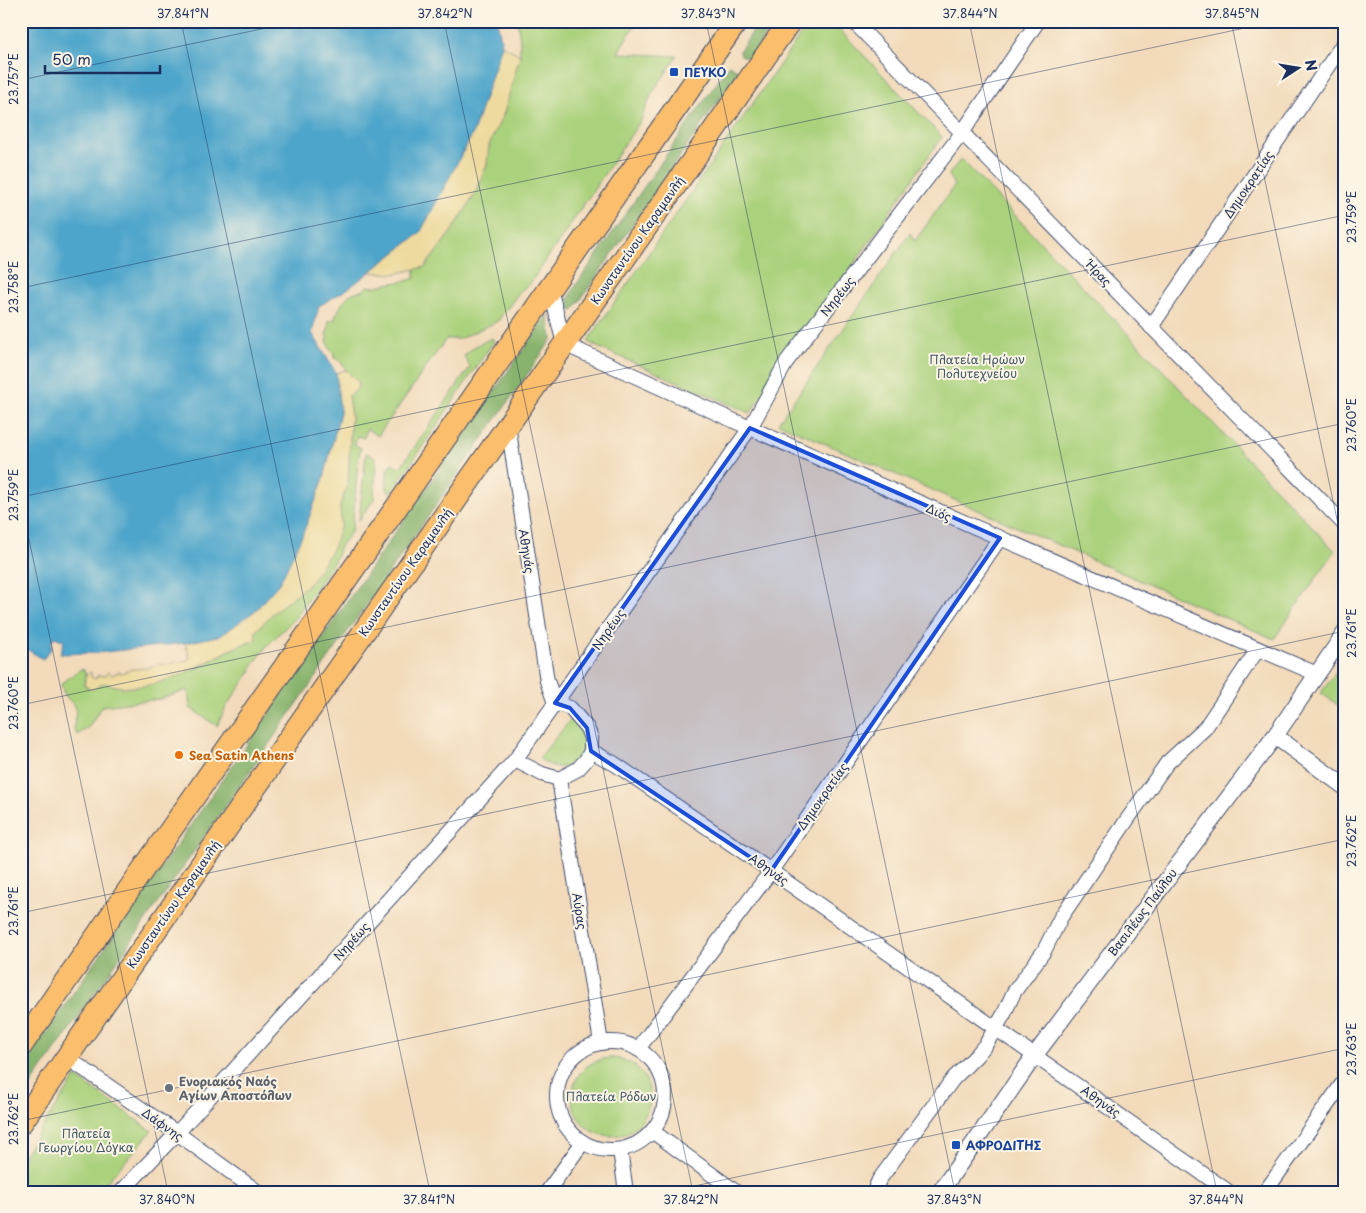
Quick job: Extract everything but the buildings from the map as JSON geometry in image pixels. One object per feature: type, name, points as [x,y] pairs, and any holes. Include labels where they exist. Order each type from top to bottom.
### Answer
[{"type":"highway","points":[[21,1046],[737,21]]},
{"type":"highway","name":"Κωνσταντίνου Καραμανλή","points":[[21,1123],[790,21]]},
{"type":"street","name":"Ήρας","points":[[853,21],[1345,525]]},
{"type":"street","name":"Νηρέως","points":[[121,1192],[177,1134],[516,760],[750,428],[786,361],[962,133],[1038,21]]},
{"type":"street","name":"Δημοκρατίας","points":[[1151,326],[1345,41]]},
{"type":"street","points":[[550,288],[564,344]]},
{"type":"street","name":"Διός","points":[[564,344],[1000,538],[1317,674]]},
{"type":"street","name":"Αθηνάς","points":[[508,425],[546,681],[555,703]]},
{"type":"street","name":"Δημοκρατίας","points":[[638,1049],[771,871],[1000,538]]},
{"type":"street","name":"Βασιλέως Παύλου","points":[[940,1192],[1035,1055],[1275,736],[1345,633]]},
{"type":"street","points":[[877,1192],[876,1187],[879,1180],[913,1133],[953,1079],[986,1044],[1014,992],[1044,951],[1061,917],[1127,820],[1167,763],[1205,728],[1258,649]]},
{"type":"street","points":[[516,760],[542,774],[559,779],[578,769],[586,760],[590,751],[591,738],[587,728],[570,708],[555,703]]},
{"type":"street","points":[[1275,736],[1345,787]]},
{"type":"street","name":"Αθηνάς","points":[[590,751],[615,764],[771,871],[1229,1192]]},
{"type":"street","name":"Αύρας","points":[[559,779],[601,1043]]},
{"type":"street","points":[[619,1042],[638,1049],[652,1061],[661,1075],[665,1093],[664,1105],[658,1123],[638,1143],[620,1150],[602,1150],[583,1142],[569,1129],[562,1117],[557,1099],[558,1086],[565,1068],[573,1058],[588,1047],[601,1043],[619,1042]]},
{"type":"street","name":"Δάφνης","points":[[66,1057],[258,1192]]},
{"type":"street","points":[[1265,1192],[1345,1080]]},
{"type":"street","points":[[652,1131],[736,1192]]},
{"type":"street","points":[[547,1192],[583,1142]]},
{"type":"street","points":[[620,1150],[626,1192]]},
{"type":"highlighted area","points":[[750,428],[1000,538],[771,871],[591,751],[587,728],[570,708],[555,703]]},
{"type":"green space","points":[[517,21],[638,21],[618,53],[677,56],[651,95],[641,120],[530,284],[520,291],[498,321],[459,339],[446,339],[378,436],[367,429],[364,438],[357,436],[355,445],[361,448],[358,460],[352,531],[340,546],[337,557],[296,617],[267,646],[251,668],[252,670],[226,707],[217,726],[190,708],[188,690],[160,699],[102,706],[88,728],[77,735],[74,728],[75,708],[65,695],[61,684],[81,669],[84,670],[86,675],[84,685],[99,686],[104,682],[121,687],[137,687],[195,669],[232,649],[255,641],[255,631],[272,614],[311,582],[341,525],[340,505],[348,484],[351,416],[348,397],[357,389],[359,383],[349,374],[340,361],[334,358],[334,353],[331,351],[327,341],[328,321],[334,320],[348,296],[363,291],[367,286],[375,287],[415,278],[415,269],[425,267],[456,225],[477,191],[487,164],[489,145],[504,113],[520,55]]},
{"type":"green space","points":[[760,21],[775,21],[751,56],[744,57],[740,54],[740,50]]},
{"type":"green space","points":[[810,21],[831,21],[942,137],[750,413],[595,346],[588,341]]},
{"type":"green space","points":[[729,65],[739,71],[572,312],[569,302],[576,285]]},
{"type":"green space","name":"Πλατεία Ηρώων Πολυτεχνείου","points":[[961,159],[1335,551],[1274,639],[778,423],[910,233],[915,241],[954,186],[949,174]]},
{"type":"green space","points":[[548,314],[552,339],[21,1099],[21,1068]]},
{"type":"green space","points":[[492,338],[494,341],[391,493],[387,490],[387,470],[392,463],[400,468],[470,367],[464,356],[475,346]]},
{"type":"green space","points":[[366,453],[376,458],[374,499],[359,521]]},
{"type":"green space","points":[[1345,659],[1345,710],[1321,693]]},
{"type":"green space","points":[[571,719],[584,735],[585,750],[578,760],[569,766],[557,767],[547,764],[539,758]]},
{"type":"green space","name":"Πλατεία Ρόδων","points":[[611,1058],[626,1061],[639,1069],[647,1082],[650,1097],[647,1112],[639,1125],[626,1133],[611,1136],[596,1133],[583,1125],[575,1112],[572,1097],[575,1082],[583,1069],[596,1061]]},
{"type":"green space","name":"Πλατεία Γεωργίου Δόγκα","points":[[76,1077],[152,1131],[98,1192],[21,1192],[21,1159]]},
{"type":"sand","points":[[502,45],[520,55],[504,113],[489,145],[487,164],[477,191],[456,225],[425,267],[393,274],[370,272],[420,233],[473,133]]},
{"type":"sand","points":[[346,370],[359,383],[357,389],[348,397],[351,416],[348,484],[340,505],[341,525],[333,548],[311,582],[272,614],[256,631],[255,641],[238,646],[187,672],[146,686],[118,686],[104,683],[91,690],[84,685],[86,675],[91,672],[91,677],[96,679],[98,675],[105,676],[108,672],[112,675],[131,669],[185,661],[190,658],[185,643],[222,635],[302,536],[324,478],[340,412],[336,373]]},
{"type":"water","points":[[21,21],[497,21],[502,45],[473,133],[420,233],[349,288],[319,306],[312,333],[336,373],[340,412],[324,478],[302,536],[280,582],[256,610],[222,635],[185,643],[97,653],[60,654],[64,641],[55,637],[52,640],[51,649],[43,659],[21,646]]},
{"type":"place","name":"ΠΕΥΚΟ","points":[[674,72]]},
{"type":"place","name":"Sea Satin Athens","points":[[179,755]]},
{"type":"place","name":"Ενοριακός Ναός Αγίων Αποστόλων","points":[[169,1088]]},
{"type":"place","name":"ΑΦΡΟΔΙΤΗΣ","points":[[956,1145]]}]
